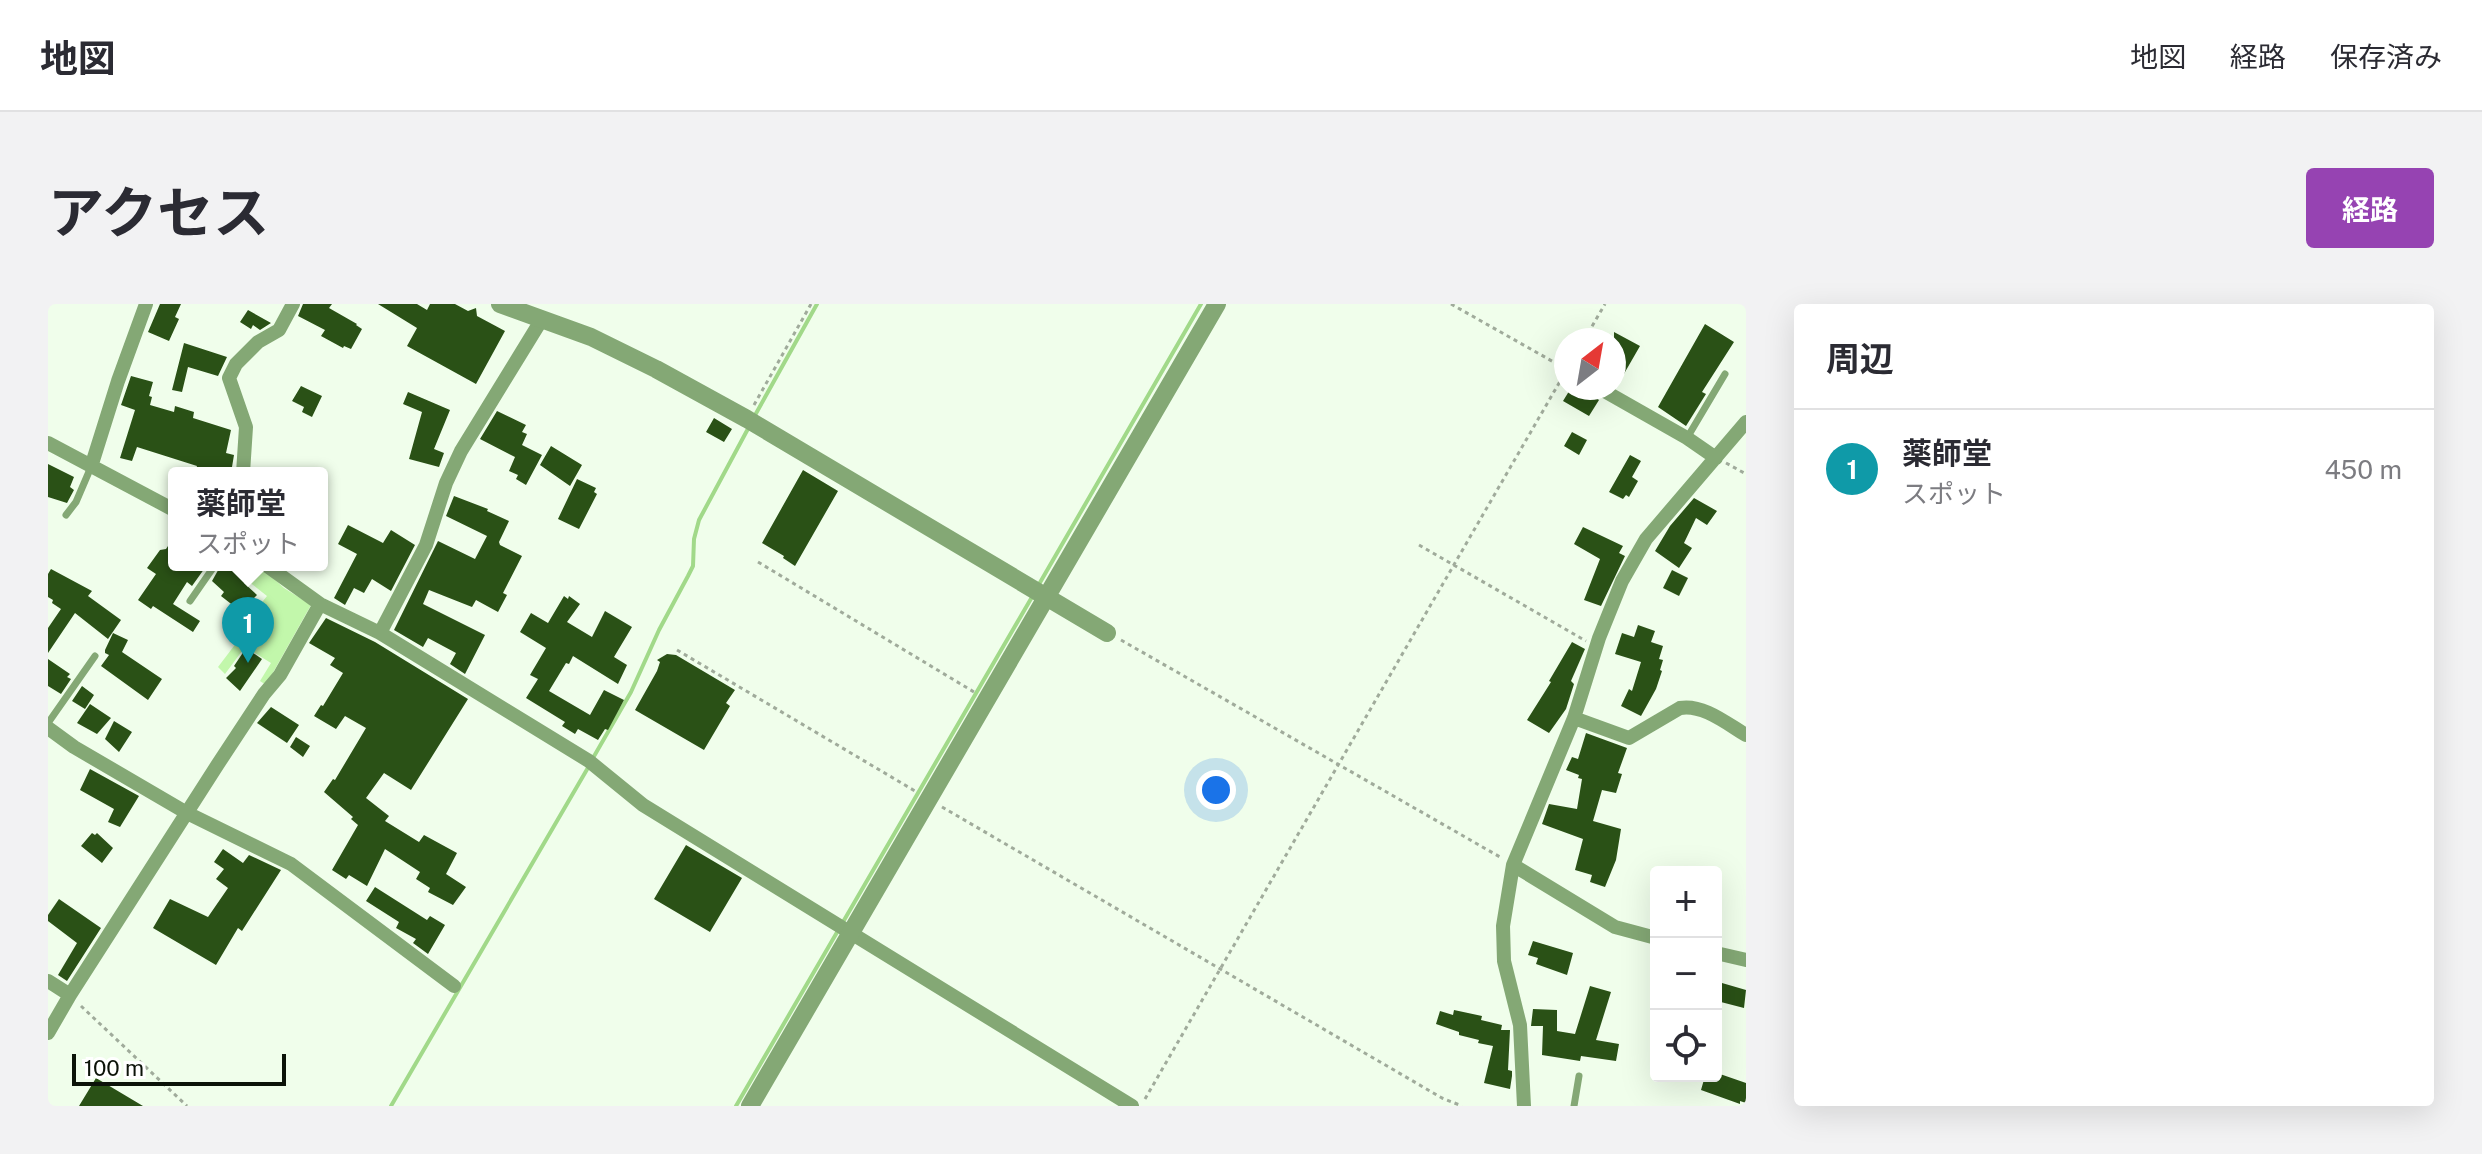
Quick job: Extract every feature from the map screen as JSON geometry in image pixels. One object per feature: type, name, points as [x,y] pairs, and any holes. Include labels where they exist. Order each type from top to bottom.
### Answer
[{"type":"street","points":[[91,467],[146,304]]},
{"type":"street","points":[[243,467],[246,427],[229,378],[236,364],[258,342],[279,330],[293,304]]},
{"type":"street","points":[[500,304],[625,353],[747,419],[1107,633]]},
{"type":"street","points":[[750,1106],[1217,304]]},
{"type":"street","points":[[380,633],[426,545],[446,483],[461,451],[542,319]]},
{"type":"street","points":[[1620,400],[1716,458]]},
{"type":"street","points":[[1524,1106],[1520,1025],[1504,961],[1503,926],[1513,865],[1574,718],[1596,647],[1622,581],[1646,539],[1746,422]]},
{"type":"street","points":[[48,443],[168,507]]},
{"type":"street","points":[[274,571],[320,604],[380,633],[589,761],[643,805],[1132,1106]]},
{"type":"street","points":[[48,1033],[264,694],[280,675],[320,604]]},
{"type":"street","points":[[1574,718],[1629,738],[1680,708],[1689,707],[1708,713],[1746,735]]},
{"type":"street","points":[[48,726],[74,747],[187,813],[291,864],[454,986]]},
{"type":"street","points":[[1513,865],[1615,927],[1650,936]]},
{"type":"street","points":[[1722,954],[1746,960]]},
{"type":"street","points":[[48,981],[70,995]]},
{"type":"lane","points":[[1687,438],[1725,374]]},
{"type":"lane","points":[[66,515],[76,502],[91,467]]},
{"type":"lane","points":[[190,601],[211,571]]},
{"type":"lane","points":[[48,726],[95,656]]},
{"type":"lane","points":[[1574,1106],[1579,1076]]},
{"type":"path","points":[[747,419],[811,304]]},
{"type":"path","points":[[1451,304],[1554,363]]},
{"type":"path","points":[[1591,328],[1605,304]]},
{"type":"path","points":[[1141,1106],[1554,391]]},
{"type":"path","points":[[1716,458],[1746,474]]},
{"type":"path","points":[[1419,545],[1596,647]]},
{"type":"path","points":[[758,562],[987,699]]},
{"type":"path","points":[[1107,633],[1513,865]]},
{"type":"path","points":[[677,650],[1442,1098],[1462,1106]]},
{"type":"path","points":[[70,995],[187,1106]]},
{"type":"green space","points":[[257,571],[265,571],[284,588],[311,605],[266,685],[260,681],[271,663],[245,647],[225,674],[218,667],[262,609],[259,606],[267,596],[248,581]]},
{"type":"building","points":[[160,304],[181,304],[175,317],[179,319],[169,341],[148,332]]},
{"type":"building","points":[[303,304],[332,304],[329,308],[357,324],[362,329],[351,349],[321,336],[325,330],[298,316]]},
{"type":"building","points":[[378,304],[417,304],[427,310],[430,304],[455,304],[468,311],[476,308],[477,316],[505,331],[476,384],[407,346],[417,328]]},
{"type":"building","points":[[248,310],[271,323],[260,330],[253,325],[251,329],[240,322]]},
{"type":"building","points":[[1705,324],[1734,342],[1702,392],[1706,394],[1686,426],[1658,407]]},
{"type":"building","points":[[1626,338],[1640,346],[1626,370]]},
{"type":"building","points":[[184,343],[227,357],[218,376],[188,367],[182,392],[172,390]]},
{"type":"building","points":[[131,376],[153,382],[150,405],[174,412],[175,406],[194,412],[193,418],[231,430],[226,453],[234,455],[232,467],[197,467],[137,447],[132,461],[120,458],[135,410],[121,405]]},
{"type":"building","points":[[301,386],[322,396],[312,417],[302,412],[304,407],[292,401]]},
{"type":"building","points":[[408,392],[450,410],[434,449],[444,453],[439,467],[409,459],[422,412],[403,404]]},
{"type":"building","points":[[1564,400],[1599,400],[1589,416]]},
{"type":"building","points":[[497,411],[526,425],[522,432],[527,434],[522,445],[542,455],[526,485],[516,479],[518,475],[509,471],[515,457],[480,439]]},
{"type":"building","points":[[714,418],[732,429],[724,442],[706,432]]},
{"type":"building","points":[[1572,432],[1587,440],[1579,455],[1564,446]]},
{"type":"building","points":[[551,446],[582,465],[570,486],[540,465]]},
{"type":"building","points":[[1630,455],[1641,461],[1632,477],[1638,481],[1629,497],[1626,495],[1623,499],[1609,492]]},
{"type":"building","points":[[48,464],[74,477],[70,487],[74,490],[67,503],[48,497]]},
{"type":"building","points":[[803,470],[838,491],[795,566],[762,543]]},
{"type":"building","points":[[577,479],[596,488],[594,492],[597,494],[579,529],[558,519]]},
{"type":"building","points":[[454,496],[509,521],[500,545],[522,556],[503,593],[507,595],[498,612],[476,600],[472,607],[429,590],[423,604],[485,635],[465,674],[450,664],[456,653],[428,638],[423,647],[394,630],[438,541],[475,559],[487,536],[446,516]]},
{"type":"building","points":[[1694,498],[1717,511],[1707,525],[1696,518],[1684,543],[1692,548],[1679,568],[1655,551],[1670,526]]},
{"type":"building","points":[[348,525],[383,543],[391,530],[415,545],[391,591],[372,579],[364,593],[354,588],[345,605],[334,598],[357,554],[338,544]]},
{"type":"building","points":[[1583,527],[1623,546],[1619,553],[1625,556],[1601,606],[1584,600],[1600,559],[1574,544]]},
{"type":"building","points":[[168,546],[168,571],[203,571],[192,586],[187,582],[173,604],[200,621],[193,632],[138,600],[156,574],[147,568],[160,550]]},
{"type":"building","points":[[51,569],[92,591],[88,596],[121,620],[108,639],[75,613],[48,653],[48,628],[61,609],[48,597],[48,574]]},
{"type":"building","points":[[1672,570],[1688,578],[1679,596],[1663,588]]},
{"type":"building","points":[[218,571],[252,571],[244,583],[257,595],[252,600],[255,602],[244,614],[221,596],[224,592],[212,581]]},
{"type":"building","points":[[564,596],[580,604],[567,622],[592,637],[605,611],[632,627],[614,657],[627,665],[618,684],[573,656],[549,691],[590,715],[604,690],[624,700],[608,730],[605,729],[598,740],[578,729],[575,734],[562,726],[565,722],[526,698],[538,679],[530,675],[546,648],[520,632],[531,613],[548,623]]},
{"type":"building","points":[[326,618],[375,642],[468,699],[411,790],[384,773],[366,798],[389,816],[385,821],[419,842],[424,835],[457,853],[446,874],[466,887],[453,905],[428,892],[430,888],[416,879],[420,872],[385,849],[367,886],[349,875],[346,879],[332,870],[358,825],[324,792],[335,780],[366,728],[345,716],[336,729],[314,716],[343,673],[330,665],[335,658],[309,643]]},
{"type":"building","points":[[1638,625],[1655,631],[1651,642],[1663,646],[1659,659],[1663,660],[1662,671],[1641,716],[1621,706],[1629,689],[1632,691],[1641,662],[1615,654],[1622,633],[1634,637]]},
{"type":"building","points":[[113,633],[128,640],[122,652],[162,679],[148,700],[101,666],[109,655],[105,650]]},
{"type":"building","points":[[1572,642],[1585,649],[1571,681],[1574,684],[1566,709],[1549,733],[1527,720]]},
{"type":"building","points":[[246,648],[262,659],[240,691],[226,678],[236,668],[234,666]]},
{"type":"building","points":[[667,654],[676,655],[735,690],[726,703],[730,706],[704,750],[635,710],[657,671],[660,662],[657,660]]},
{"type":"building","points":[[48,659],[70,674],[67,677],[71,679],[61,694],[48,686]]},
{"type":"building","points":[[82,686],[94,695],[85,709],[72,701]]},
{"type":"building","points":[[90,704],[111,718],[97,734],[77,723]]},
{"type":"building","points":[[271,707],[299,725],[287,743],[257,723]]},
{"type":"building","points":[[114,721],[132,732],[119,752],[105,739]]},
{"type":"building","points":[[1586,733],[1627,748],[1618,773],[1622,774],[1616,793],[1602,790],[1593,821],[1621,829],[1616,860],[1605,887],[1590,882],[1592,875],[1575,870],[1583,839],[1542,824],[1549,804],[1577,809],[1582,779],[1566,770],[1572,757],[1578,759]]},
{"type":"building","points":[[296,737],[310,746],[303,757],[290,747]]},
{"type":"building","points":[[90,769],[139,796],[120,827],[108,822],[114,809],[80,790]]},
{"type":"building","points":[[92,833],[97,833],[113,848],[102,863],[81,846]]},
{"type":"building","points":[[686,845],[742,878],[710,932],[654,899]]},
{"type":"building","points":[[223,849],[243,863],[249,855],[281,870],[242,931],[238,928],[216,965],[153,928],[170,899],[208,917],[228,888],[216,879],[224,869],[214,862]]},
{"type":"building","points":[[375,887],[427,920],[430,916],[445,925],[428,954],[413,943],[416,939],[396,928],[399,922],[366,901]]},
{"type":"building","points":[[59,899],[101,928],[67,981],[58,975],[77,943],[48,921],[48,915]]},
{"type":"building","points":[[1533,941],[1573,953],[1567,975],[1536,964],[1538,958],[1528,955]]},
{"type":"building","points":[[1722,983],[1746,990],[1744,1008],[1722,1002]]},
{"type":"building","points":[[1590,986],[1611,992],[1596,1040],[1619,1044],[1616,1061],[1581,1056],[1580,1061],[1542,1055],[1543,1026],[1531,1026],[1533,1009],[1557,1010],[1557,1031],[1575,1034]]},
{"type":"building","points":[[1454,1010],[1482,1016],[1481,1020],[1502,1025],[1501,1030],[1510,1030],[1510,1089],[1484,1083],[1493,1046],[1478,1043],[1479,1040],[1436,1024],[1440,1011],[1453,1015]]},
{"type":"building","points":[[1722,1075],[1746,1083],[1746,1103],[1740,1101],[1740,1104],[1701,1090],[1703,1082],[1722,1082]]},
{"type":"building","points":[[96,1078],[143,1106],[79,1106]]},
{"type":"waterway","points":[[754,417],[817,304]]},
{"type":"waterway","points":[[1038,586],[1201,304]]},
{"type":"waterway","points":[[593,758],[631,692],[693,566],[694,539],[699,520],[750,425]]},
{"type":"waterway","points":[[736,1106],[1032,597]]},
{"type":"waterway","points":[[391,1106],[589,766]]},
{"type":"place","name":"薬師堂","points":[[248,663]]}]
